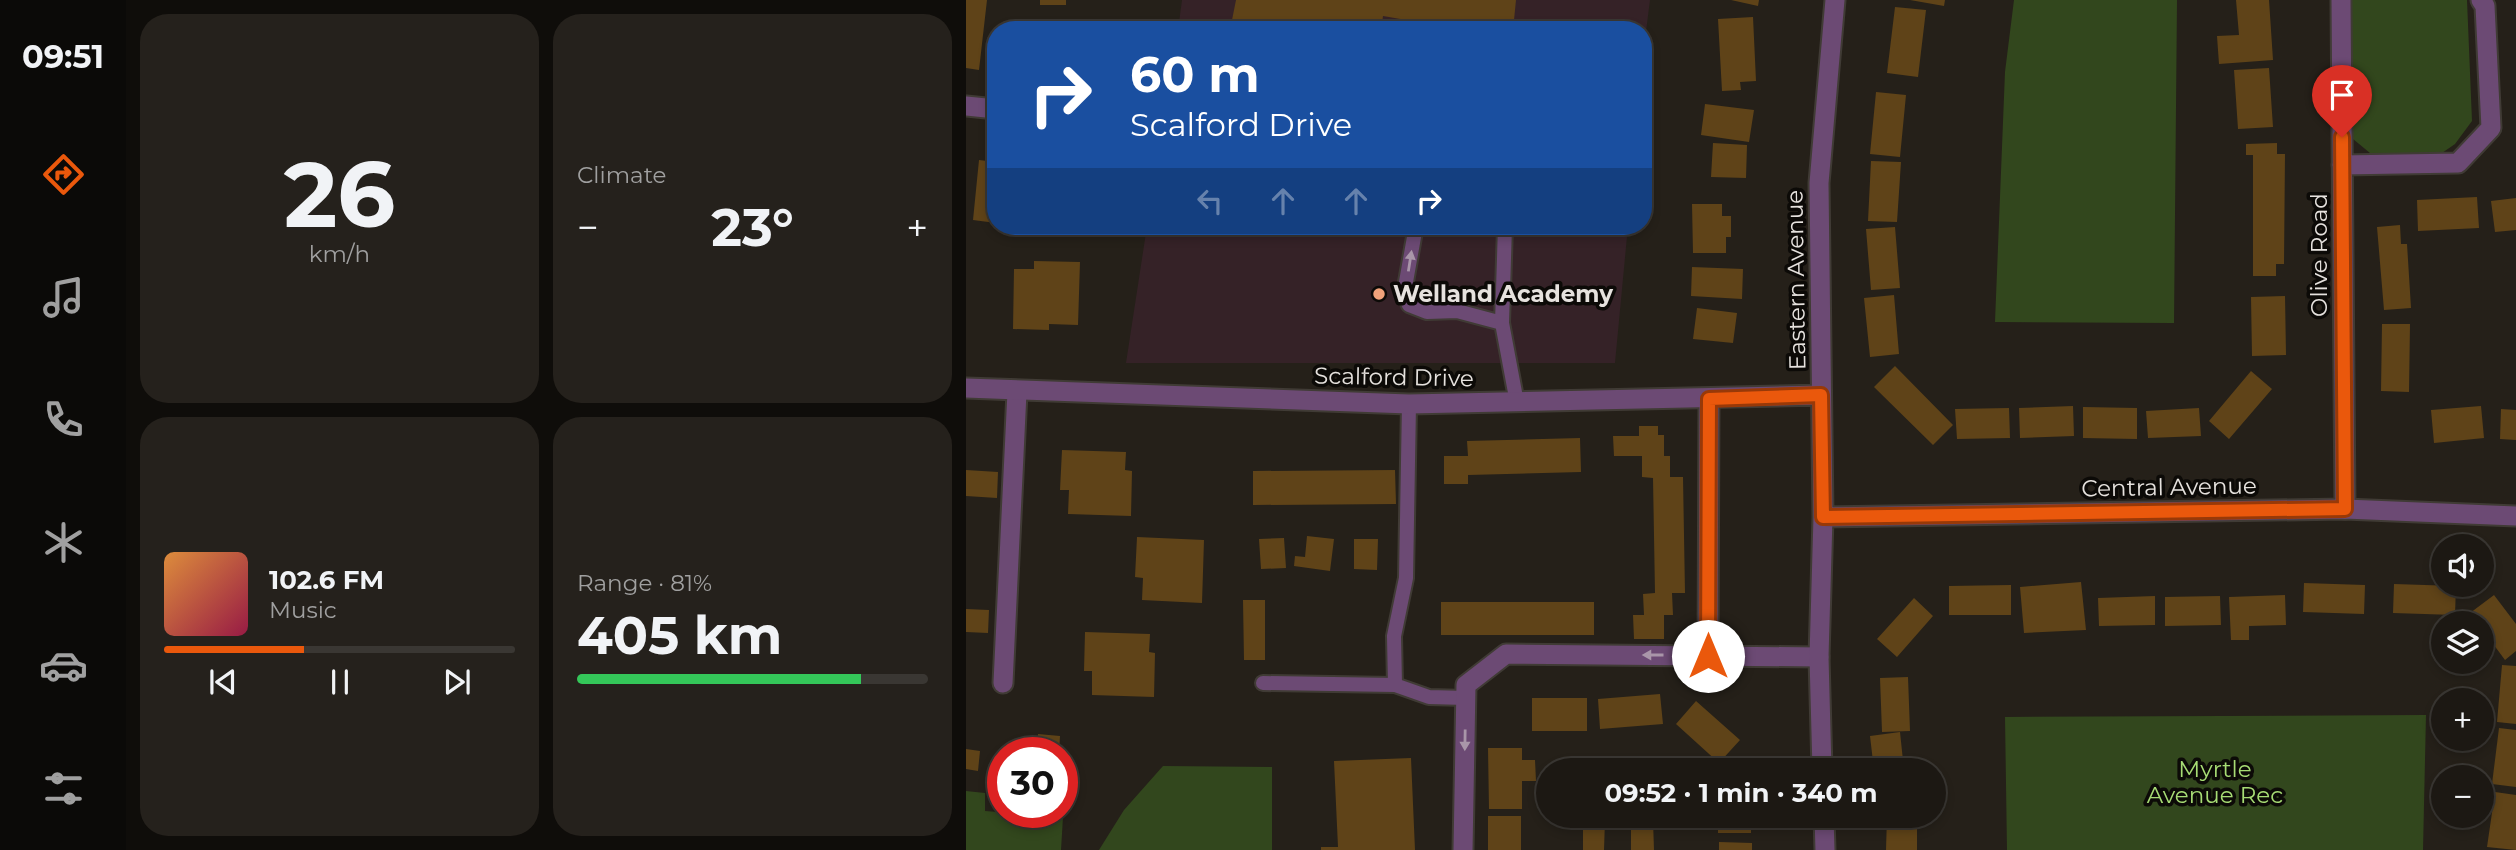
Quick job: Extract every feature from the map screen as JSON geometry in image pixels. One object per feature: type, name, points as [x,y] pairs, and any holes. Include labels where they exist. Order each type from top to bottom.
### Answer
[{"type":"street","name":"Eastern Avenue","points":[[1822,758],[1819,657],[1823,517],[1819,183],[1835,0]]},
{"type":"street","name":"Olive Road","points":[[2341,0],[2345,509]]},
{"type":"street","points":[[2342,165],[2458,163],[2491,128],[2485,5],[2481,0]]},
{"type":"street","points":[[966,106],[987,108]]},
{"type":"street","name":"Scalford Drive","points":[[966,388],[1017,392],[1217,396],[1409,404],[1821,395]]},
{"type":"street","points":[[1003,684],[1017,392]]},
{"type":"street","points":[[1708,656],[1709,399]]},
{"type":"street","name":"Central Avenue","points":[[1823,517],[2345,509],[2516,516]]},
{"type":"street","points":[[1463,850],[1466,685],[1506,654],[1819,657]]},
{"type":"street","points":[[1824,828],[1825,850]]},
{"type":"lane","points":[[1414,235],[1404,293],[1409,305],[1427,312],[1457,311],[1502,323]]},
{"type":"lane","points":[[1505,235],[1502,323],[1517,402]]},
{"type":"lane","points":[[1395,685],[1394,636],[1406,578],[1409,404]]},
{"type":"lane","points":[[1263,683],[1395,685],[1429,696],[1466,698]]},
{"type":"shaded area","points":[[1182,0],[1650,0],[1647,21],[1179,21]]},
{"type":"shaded area","name":"Welland Academy","points":[[1146,235],[1627,235],[1615,363],[1126,363]]},
{"type":"green space","points":[[2014,0],[2177,0],[2174,323],[1995,322],[2005,72]]},
{"type":"green space","points":[[2351,0],[2467,0],[2472,121],[2455,144],[2442,153],[2386,157],[2370,153],[2353,139],[2347,122],[2347,7]]},
{"type":"green space","name":"Myrtle Avenue Rec","points":[[2426,715],[2423,850],[2007,850],[2005,717]]},
{"type":"green space","points":[[1163,766],[1272,767],[1272,850],[1099,850],[1124,810]]},
{"type":"green space","points":[[966,791],[985,793],[987,828],[1062,828],[1061,850],[966,850]]},
{"type":"building","points":[[966,0],[987,0],[979,70],[966,68]]},
{"type":"building","points":[[1040,0],[1066,0],[1066,5],[1040,5]]},
{"type":"building","points":[[1236,0],[1516,0],[1514,21],[1412,21],[1383,16],[1382,21],[1232,21]]},
{"type":"building","points":[[1731,0],[1759,0],[1758,6]]},
{"type":"building","points":[[1910,0],[1945,0],[1944,6]]},
{"type":"building","points":[[2236,0],[2269,0],[2273,60],[2219,64],[2217,36],[2239,35]]},
{"type":"building","points":[[1895,7],[1926,10],[1918,77],[1887,73]]},
{"type":"building","points":[[1753,17],[1756,81],[1740,82],[1741,90],[1722,91],[1718,19]]},
{"type":"building","points":[[2269,68],[2273,127],[2238,129],[2234,70]]},
{"type":"building","points":[[1876,92],[1906,95],[1900,157],[1870,154]]},
{"type":"building","points":[[1705,104],[1754,110],[1749,142],[1701,135]]},
{"type":"building","points":[[1713,143],[1747,145],[1746,178],[1711,177]]},
{"type":"building","points":[[2277,143],[2277,154],[2285,154],[2284,264],[2276,264],[2276,276],[2253,276],[2253,155],[2246,155],[2246,144]]},
{"type":"building","points":[[979,160],[987,161],[987,222],[973,220]]},
{"type":"building","points":[[1871,161],[1901,162],[1897,222],[1868,221]]},
{"type":"building","points":[[2477,197],[2479,228],[2418,231],[2417,200]]},
{"type":"building","points":[[2516,198],[2516,230],[2495,232],[2491,201]]},
{"type":"building","points":[[1692,204],[1722,204],[1722,216],[1731,216],[1731,237],[1726,237],[1726,253],[1693,253]]},
{"type":"building","points":[[2400,225],[2401,244],[2407,244],[2411,308],[2384,310],[2377,227]]},
{"type":"building","points":[[1895,227],[1900,288],[1871,290],[1866,229]]},
{"type":"building","points":[[1034,261],[1080,262],[1078,325],[1049,324],[1049,330],[1013,329],[1014,269],[1034,269]]},
{"type":"building","points":[[1692,267],[1743,269],[1742,299],[1691,296]]},
{"type":"building","points":[[1894,295],[1899,354],[1870,357],[1864,298]]},
{"type":"building","points":[[2285,296],[2286,355],[2252,356],[2251,297]]},
{"type":"building","points":[[1697,308],[1737,313],[1733,343],[1693,339]]},
{"type":"building","points":[[2382,324],[2410,324],[2409,392],[2381,391]]},
{"type":"building","points":[[1895,366],[1953,425],[1933,445],[1874,387]]},
{"type":"building","points":[[2251,371],[2272,389],[2229,439],[2209,421]]},
{"type":"building","points":[[2073,406],[2074,436],[2020,438],[2019,408]]},
{"type":"building","points":[[2481,406],[2484,438],[2434,443],[2431,410]]},
{"type":"building","points":[[2083,407],[2137,408],[2137,439],[2083,438]]},
{"type":"building","points":[[2009,408],[2010,438],[1957,439],[1955,409]]},
{"type":"building","points":[[2199,408],[2201,436],[2148,438],[2146,411]]},
{"type":"building","points":[[2501,409],[2516,410],[2516,440],[2500,439]]},
{"type":"building","points":[[1639,426],[1658,426],[1658,435],[1664,435],[1664,456],[1670,456],[1670,477],[1683,477],[1685,593],[1672,593],[1673,615],[1664,615],[1664,639],[1634,639],[1633,615],[1644,615],[1643,594],[1655,593],[1653,478],[1642,477],[1642,456],[1614,456],[1613,436],[1639,436]]},
{"type":"building","points":[[1580,438],[1581,472],[1468,475],[1468,484],[1444,484],[1444,456],[1468,456],[1467,441]]},
{"type":"building","points":[[1062,450],[1126,452],[1125,470],[1132,471],[1131,516],[1068,514],[1069,490],[1060,490]]},
{"type":"building","points":[[966,470],[998,472],[997,498],[966,496]]},
{"type":"building","points":[[1395,470],[1396,504],[1253,505],[1253,471]]},
{"type":"building","points":[[1307,536],[1334,539],[1330,571],[1294,566],[1295,556],[1305,557]]},
{"type":"building","points":[[1137,537],[1204,540],[1202,603],[1142,600],[1143,578],[1135,577]]},
{"type":"building","points":[[1284,538],[1286,568],[1261,569],[1259,539]]},
{"type":"building","points":[[1354,539],[1378,539],[1377,570],[1354,569]]},
{"type":"building","points":[[2081,582],[2086,630],[2024,633],[2020,587]]},
{"type":"building","points":[[2304,583],[2365,585],[2364,614],[2303,612]]},
{"type":"building","points":[[2394,584],[2431,585],[2431,597],[2456,597],[2455,611],[2431,611],[2431,614],[2393,613]]},
{"type":"building","points":[[2011,585],[2011,615],[1949,615],[1949,586]]},
{"type":"building","points":[[2285,595],[2286,625],[2249,626],[2249,640],[2231,640],[2229,597]]},
{"type":"building","points":[[2494,595],[2516,624],[2516,651],[2505,660],[2494,645],[2494,611],[2473,611]]},
{"type":"building","points":[[2155,596],[2155,625],[2099,626],[2098,598]]},
{"type":"building","points":[[2220,596],[2221,625],[2165,626],[2165,597]]},
{"type":"building","points":[[1914,598],[1933,616],[1897,657],[1877,639]]},
{"type":"building","points":[[1243,600],[1265,600],[1265,660],[1244,660]]},
{"type":"building","points":[[1441,602],[1594,602],[1594,635],[1441,635]]},
{"type":"building","points":[[966,609],[989,610],[988,633],[966,632]]},
{"type":"building","points":[[1085,632],[1150,634],[1149,652],[1155,653],[1154,697],[1092,695],[1092,671],[1084,671]]},
{"type":"building","points":[[2502,665],[2516,666],[2516,724],[2497,722]]},
{"type":"building","points":[[1908,677],[1910,731],[1882,732],[1880,678]]},
{"type":"building","points":[[1660,694],[1663,724],[1600,729],[1598,699]]},
{"type":"building","points":[[1532,698],[1587,698],[1587,731],[1532,731]]},
{"type":"building","points":[[1696,701],[1740,740],[1724,758],[1713,758],[1676,724]]},
{"type":"building","points":[[2499,728],[2516,730],[2516,787],[2494,784]]},
{"type":"building","points":[[1900,732],[1903,758],[1873,758],[1870,736]]},
{"type":"building","points":[[1038,734],[1060,736],[1060,737],[1038,737]]},
{"type":"building","points":[[1488,748],[1522,748],[1522,760],[1535,760],[1536,781],[1522,781],[1522,809],[1489,809]]},
{"type":"building","points":[[966,749],[980,751],[978,771],[966,769]]},
{"type":"building","points":[[1411,758],[1415,850],[1321,850],[1321,847],[1338,847],[1334,761]]},
{"type":"building","points":[[2495,792],[2516,795],[2516,850],[2487,847],[2490,828],[2494,828]]},
{"type":"building","points":[[1488,816],[1521,816],[1521,850],[1488,850]]},
{"type":"building","points":[[1583,828],[1605,828],[1604,850],[1583,850]]},
{"type":"building","points":[[1631,828],[1653,828],[1654,850],[1631,850]]},
{"type":"building","points":[[1718,828],[1751,828],[1751,833],[1718,833]]},
{"type":"building","points":[[1887,828],[1917,828],[1917,850],[1886,850]]},
{"type":"building","points":[[1719,842],[1752,843],[1752,850],[1719,850]]},
{"type":"place","name":"Welland Academy","points":[[1379,294]]},
{"type":"route","points":[[1708,656],[1709,399],[1821,395],[1823,517],[2345,509],[2342,137]]}]
